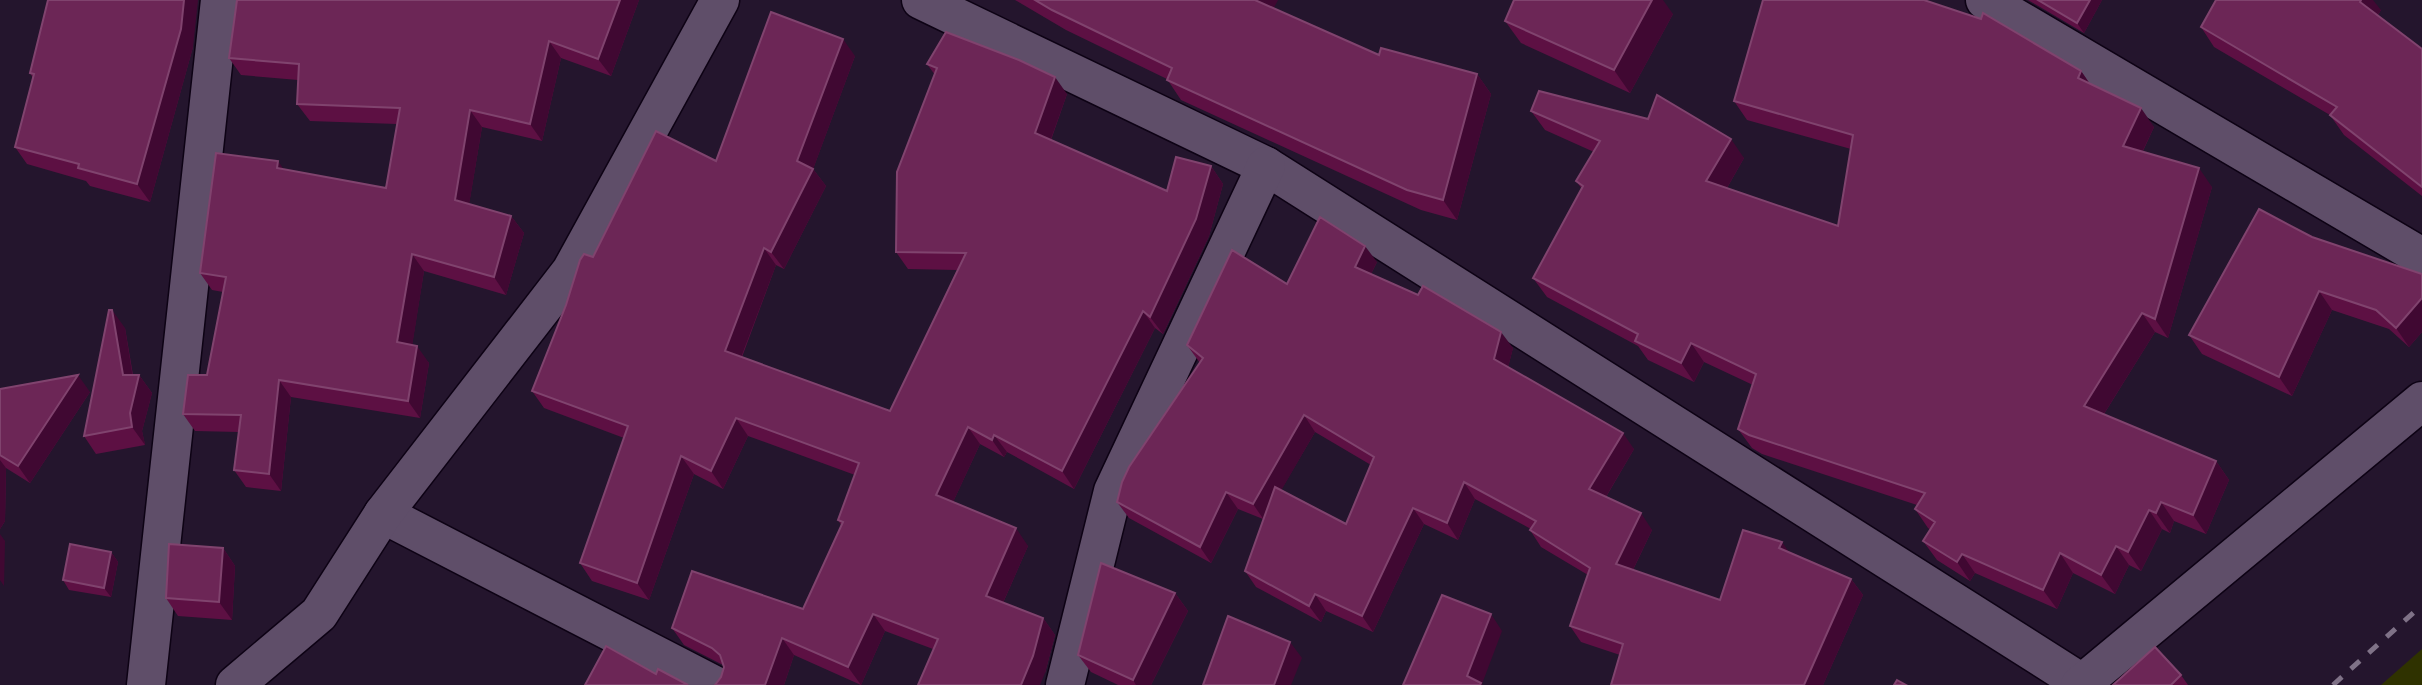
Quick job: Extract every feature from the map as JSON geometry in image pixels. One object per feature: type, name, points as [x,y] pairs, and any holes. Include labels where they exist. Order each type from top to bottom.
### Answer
[{"type":"street","points":[[146,685],[220,0]]},
{"type":"street","points":[[235,685],[319,614],[383,514],[571,271],[720,0]]},
{"type":"street","points":[[921,0],[1266,166],[2081,684],[2422,401]]},
{"type":"street","points":[[1985,0],[2422,257]]},
{"type":"street","points":[[1065,685],[1113,491],[1266,166]]},
{"type":"street","points":[[383,514],[714,685]]},
{"type":"green space","points":[[2422,649],[2422,685],[2381,685]]},
{"type":"building","points":[[48,0],[184,0],[181,29],[137,184],[78,168],[79,164],[15,147],[34,74],[30,73]]},
{"type":"building","points":[[237,0],[620,0],[598,59],[549,41],[530,124],[470,110],[455,200],[511,216],[494,277],[412,254],[397,342],[417,346],[408,401],[279,380],[269,474],[234,470],[241,415],[183,414],[188,375],[207,375],[226,277],[200,273],[216,153],[278,161],[277,168],[386,188],[400,108],[297,104],[299,64],[229,58]]},
{"type":"building","points":[[1035,0],[1255,0],[1379,55],[1381,48],[1477,74],[1443,200],[1407,190],[1167,80],[1172,68]]},
{"type":"building","points":[[1514,0],[1652,0],[1614,70],[1505,21]]},
{"type":"building","points":[[1763,0],[1924,0],[1981,19],[1983,13],[2081,71],[2078,78],[2141,108],[2123,146],[2199,168],[2155,319],[2142,313],[2084,406],[2216,461],[2193,515],[2161,502],[2156,513],[2149,510],[2128,552],[2116,546],[2101,575],[2060,553],[2043,590],[1962,554],[1957,562],[1923,541],[1935,522],[1915,509],[1925,493],[1749,435],[1738,429],[1756,374],[1691,343],[1681,363],[1635,341],[1638,334],[1533,278],[1583,186],[1576,181],[1600,141],[1531,111],[1539,91],[1648,119],[1657,95],[1731,139],[1706,181],[1838,226],[1853,135],[1734,101]]},
{"type":"building","points":[[2038,0],[2090,0],[2077,23]]},
{"type":"building","points":[[2216,0],[2361,0],[2360,2],[2422,49],[2422,187],[2330,115],[2337,107],[2201,27]]},
{"type":"building","points":[[771,12],[843,39],[797,161],[813,169],[771,252],[764,248],[725,351],[890,411],[966,253],[896,252],[897,172],[937,68],[927,64],[946,32],[1055,77],[1035,133],[1167,191],[1176,157],[1211,166],[1196,219],[1150,317],[1143,311],[1062,471],[994,435],[992,440],[968,427],[936,495],[1016,528],[986,596],[1043,618],[1033,656],[1021,685],[918,685],[938,639],[873,614],[848,667],[782,638],[765,685],[715,685],[724,667],[720,655],[712,648],[672,628],[692,571],[803,609],[843,522],[838,520],[859,463],[736,418],[711,471],[681,456],[637,583],[580,563],[628,426],[532,391],[566,305],[580,260],[584,254],[593,257],[656,131],[716,161]]},
{"type":"building","points":[[2259,209],[2312,237],[2422,274],[2422,298],[2396,328],[2376,310],[2319,291],[2279,377],[2189,335]]},
{"type":"building","points":[[1320,217],[1365,246],[1355,267],[1418,295],[1423,286],[1501,332],[1494,359],[1623,433],[1589,489],[1641,513],[1616,564],[1720,600],[1743,530],[1782,542],[1779,548],[1851,579],[1804,685],[1611,685],[1623,644],[1570,626],[1590,568],[1530,530],[1536,521],[1464,482],[1447,523],[1413,508],[1362,616],[1315,594],[1309,606],[1245,571],[1275,487],[1346,524],[1374,457],[1304,415],[1253,504],[1226,492],[1200,547],[1117,502],[1129,467],[1203,358],[1187,345],[1232,250],[1287,284]]},
{"type":"building","points":[[109,310],[112,310],[123,375],[139,375],[130,413],[132,427],[84,436]]},
{"type":"building","points":[[78,375],[18,466],[0,455],[0,389]]},
{"type":"building","points":[[70,544],[111,552],[104,588],[63,580]]},
{"type":"building","points":[[169,544],[223,548],[219,602],[166,598]]},
{"type":"building","points":[[1101,563],[1175,593],[1133,680],[1078,655]]},
{"type":"building","points":[[1442,595],[1491,614],[1467,676],[1481,683],[1403,685]]},
{"type":"building","points":[[1228,616],[1290,642],[1274,685],[1203,685]]},
{"type":"building","points":[[606,646],[656,674],[658,669],[688,685],[585,685]]},
{"type":"building","points":[[2155,647],[2181,675],[2171,685],[2113,685]]},
{"type":"railway","points":[[2333,685],[2422,605]]}]
